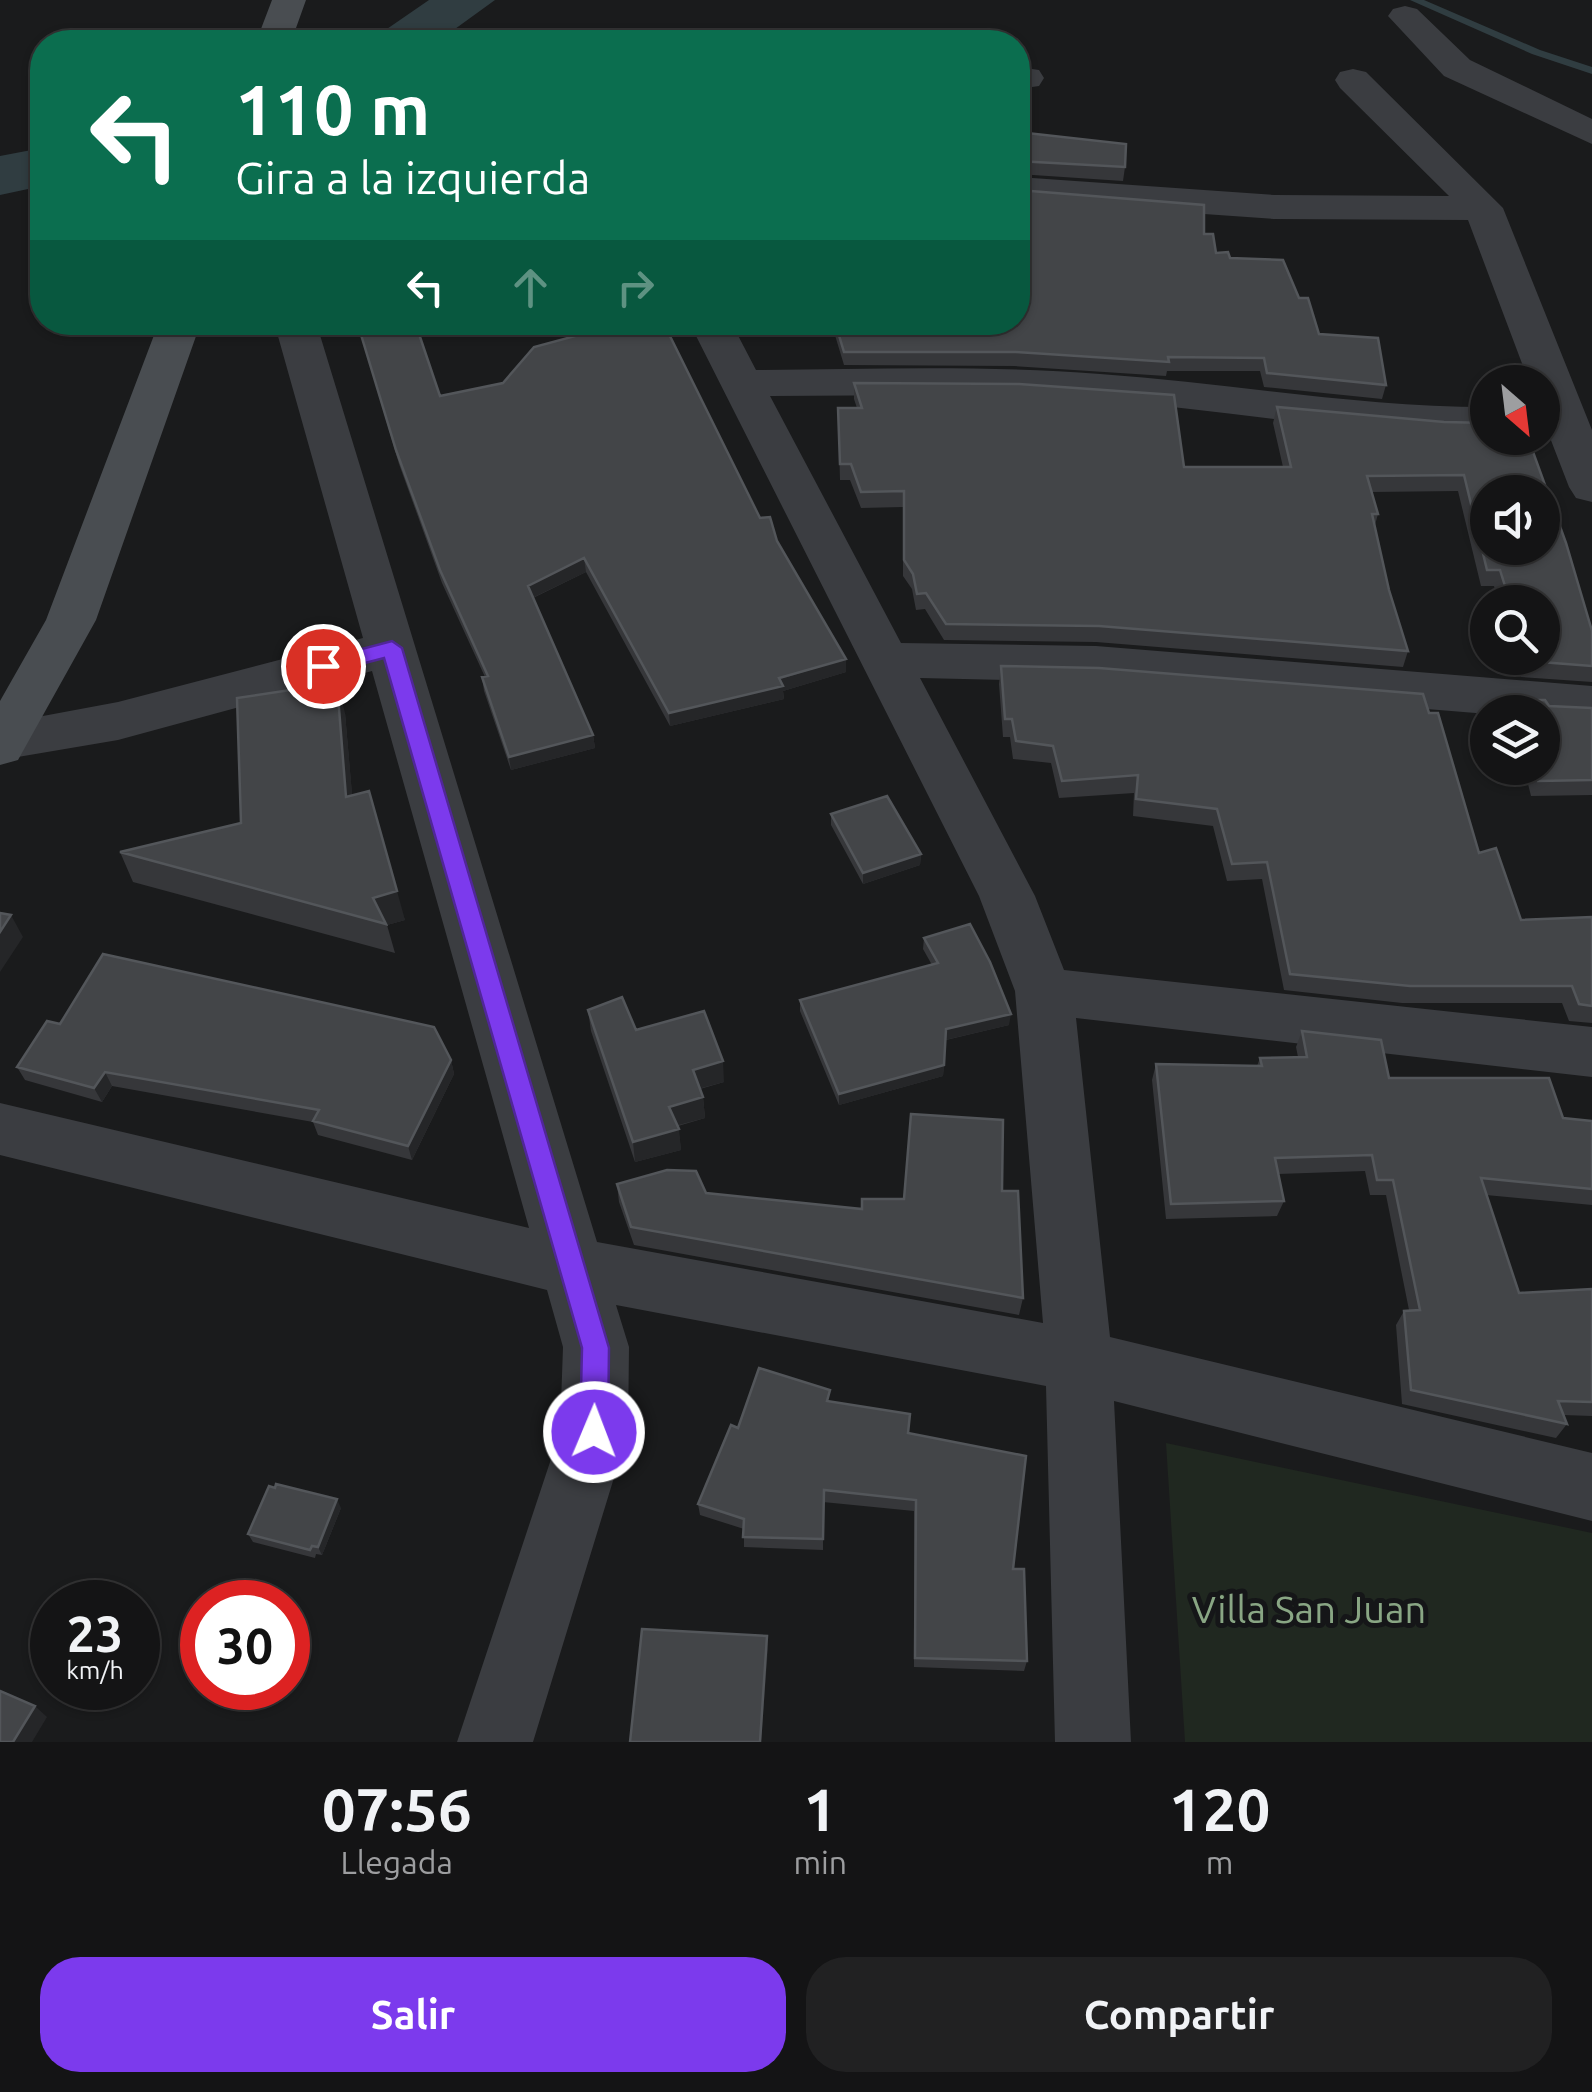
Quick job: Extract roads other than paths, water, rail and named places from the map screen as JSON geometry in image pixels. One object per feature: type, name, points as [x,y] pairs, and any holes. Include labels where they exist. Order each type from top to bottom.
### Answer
[{"type":"street","points":[[278,30],[289,0]]},
{"type":"street","points":[[1405,16],[1456,68],[1592,134]]},
{"type":"street","points":[[1353,80],[1483,208],[1592,487]]},
{"type":"street","points":[[1030,190],[1274,207],[1483,208]]},
{"type":"street","points":[[1,744],[71,620],[175,335]]},
{"type":"street","points":[[299,335],[596,1348],[594,1432],[495,1742]]},
{"type":"street","points":[[717,335],[1007,896],[1044,990],[1080,1360],[1093,1742]]},
{"type":"street","points":[[744,383],[989,384],[1125,390],[1294,412],[1470,422]]},
{"type":"street","points":[[1,744],[118,722],[392,648]]},
{"type":"street","points":[[885,660],[1096,664],[1592,704]]},
{"type":"street","points":[[1044,990],[1592,1052]]},
{"type":"street","points":[[0,1129],[572,1267],[1080,1360],[1592,1486]]},
{"type":"waterway","points":[[1415,0],[1536,52],[1592,71]]},
{"type":"park label","name":"Villa San Juan","points":[[1309,1609]]}]
